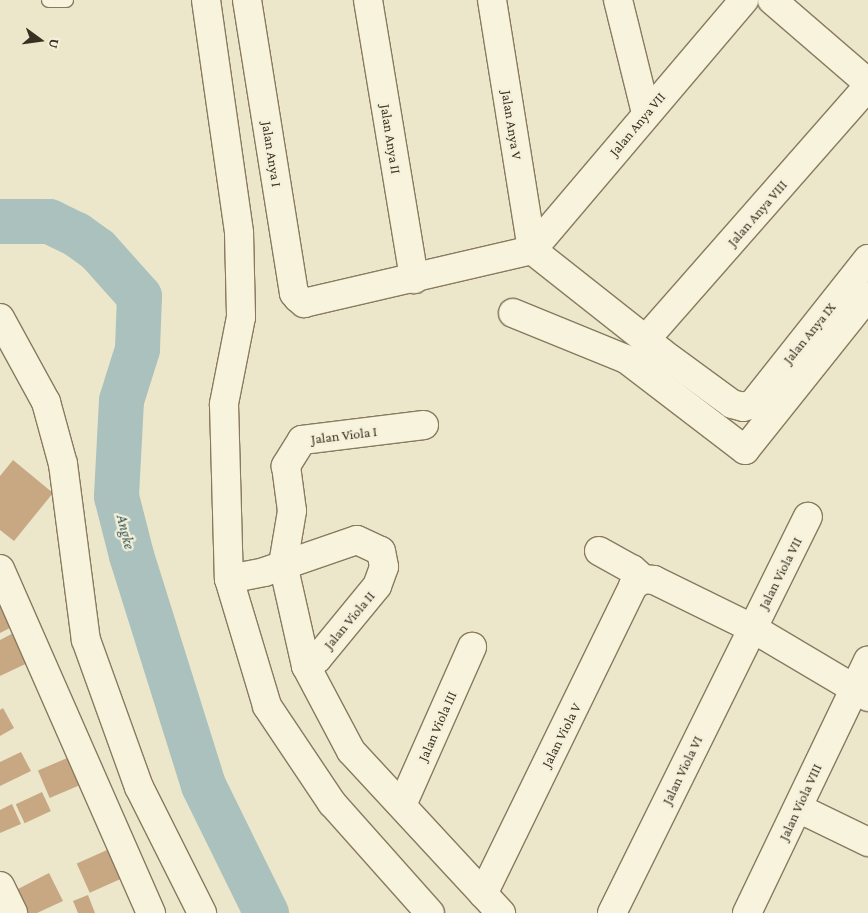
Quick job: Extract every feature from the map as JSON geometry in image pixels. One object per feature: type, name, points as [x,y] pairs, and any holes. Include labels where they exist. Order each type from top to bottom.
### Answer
[{"type":"street","points":[[206,0],[239,233],[241,317],[224,404],[228,579],[267,706],[332,802],[430,913]]},
{"type":"street","name":"Jalan Anya I","points":[[247,0],[294,293],[304,303],[414,279]]},
{"type":"street","name":"Jalan Anya II","points":[[368,0],[414,279]]},
{"type":"street","name":"Jalan Anya V","points":[[492,0],[532,250]]},
{"type":"street","points":[[618,0],[646,113]]},
{"type":"street","name":"Jalan Anya VII","points":[[532,250],[646,113],[744,0]]},
{"type":"street","points":[[772,0],[868,85]]},
{"type":"street","name":"Jalan Anya VIII","points":[[646,339],[868,85]]},
{"type":"street","points":[[414,279],[532,250],[646,339]]},
{"type":"street","name":"Jalan Anya IX","points":[[646,339],[732,404],[749,406],[868,259]]},
{"type":"street","points":[[513,313],[626,359],[745,450],[868,296]]},
{"type":"street","points":[[0,318],[46,402],[62,464],[86,640],[139,787],[202,913]]},
{"type":"street","name":"Jalan Viola I","points":[[283,564],[292,511],[286,466],[302,440],[424,425]]},
{"type":"street","name":"Jalan Viola VII","points":[[752,628],[808,518]]},
{"type":"street","name":"Jalan Viola II","points":[[283,564],[357,540],[381,551],[384,567],[378,586],[317,659],[306,666]]},
{"type":"street","points":[[599,551],[632,569],[643,579],[654,580],[752,628],[860,693]]},
{"type":"street","points":[[228,579],[264,572],[283,564],[306,666],[351,751],[492,903]]},
{"type":"street","points":[[0,569],[151,913]]},
{"type":"street","name":"Jalan Viola V","points":[[492,903],[633,586],[643,579]]},
{"type":"street","name":"Jalan Viola VI","points":[[612,913],[752,628]]},
{"type":"street","name":"Jalan Viola III","points":[[402,805],[472,646]]},
{"type":"street","name":"Jalan Viola VIII","points":[[747,913],[798,808],[860,693],[868,661]]},
{"type":"street","points":[[798,808],[868,842]]},
{"type":"lane","points":[[49,0],[66,0]]},
{"type":"building","points":[[13,460],[53,493],[14,541],[0,530],[0,476]]},
{"type":"building","points":[[0,596],[18,624],[0,633]]},
{"type":"building","points":[[21,629],[36,659],[0,676],[0,640]]},
{"type":"building","points":[[3,708],[14,728],[0,736],[0,710]]},
{"type":"building","points":[[21,752],[31,771],[0,786],[0,762]]},
{"type":"building","points":[[72,756],[84,784],[50,798],[38,770]]},
{"type":"building","points":[[42,792],[51,811],[25,823],[16,804]]},
{"type":"building","points":[[12,804],[21,824],[0,833],[0,810]]},
{"type":"building","points":[[116,846],[129,875],[90,893],[77,863]]},
{"type":"building","points":[[49,873],[63,901],[37,913],[26,913],[16,890]]},
{"type":"building","points":[[88,895],[95,913],[78,913],[73,901]]},
{"type":"waterway","name":"Angke","points":[[0,221],[49,221],[76,234],[97,249],[139,296],[137,349],[121,400],[116,496],[131,555],[203,785],[266,913]]}]
